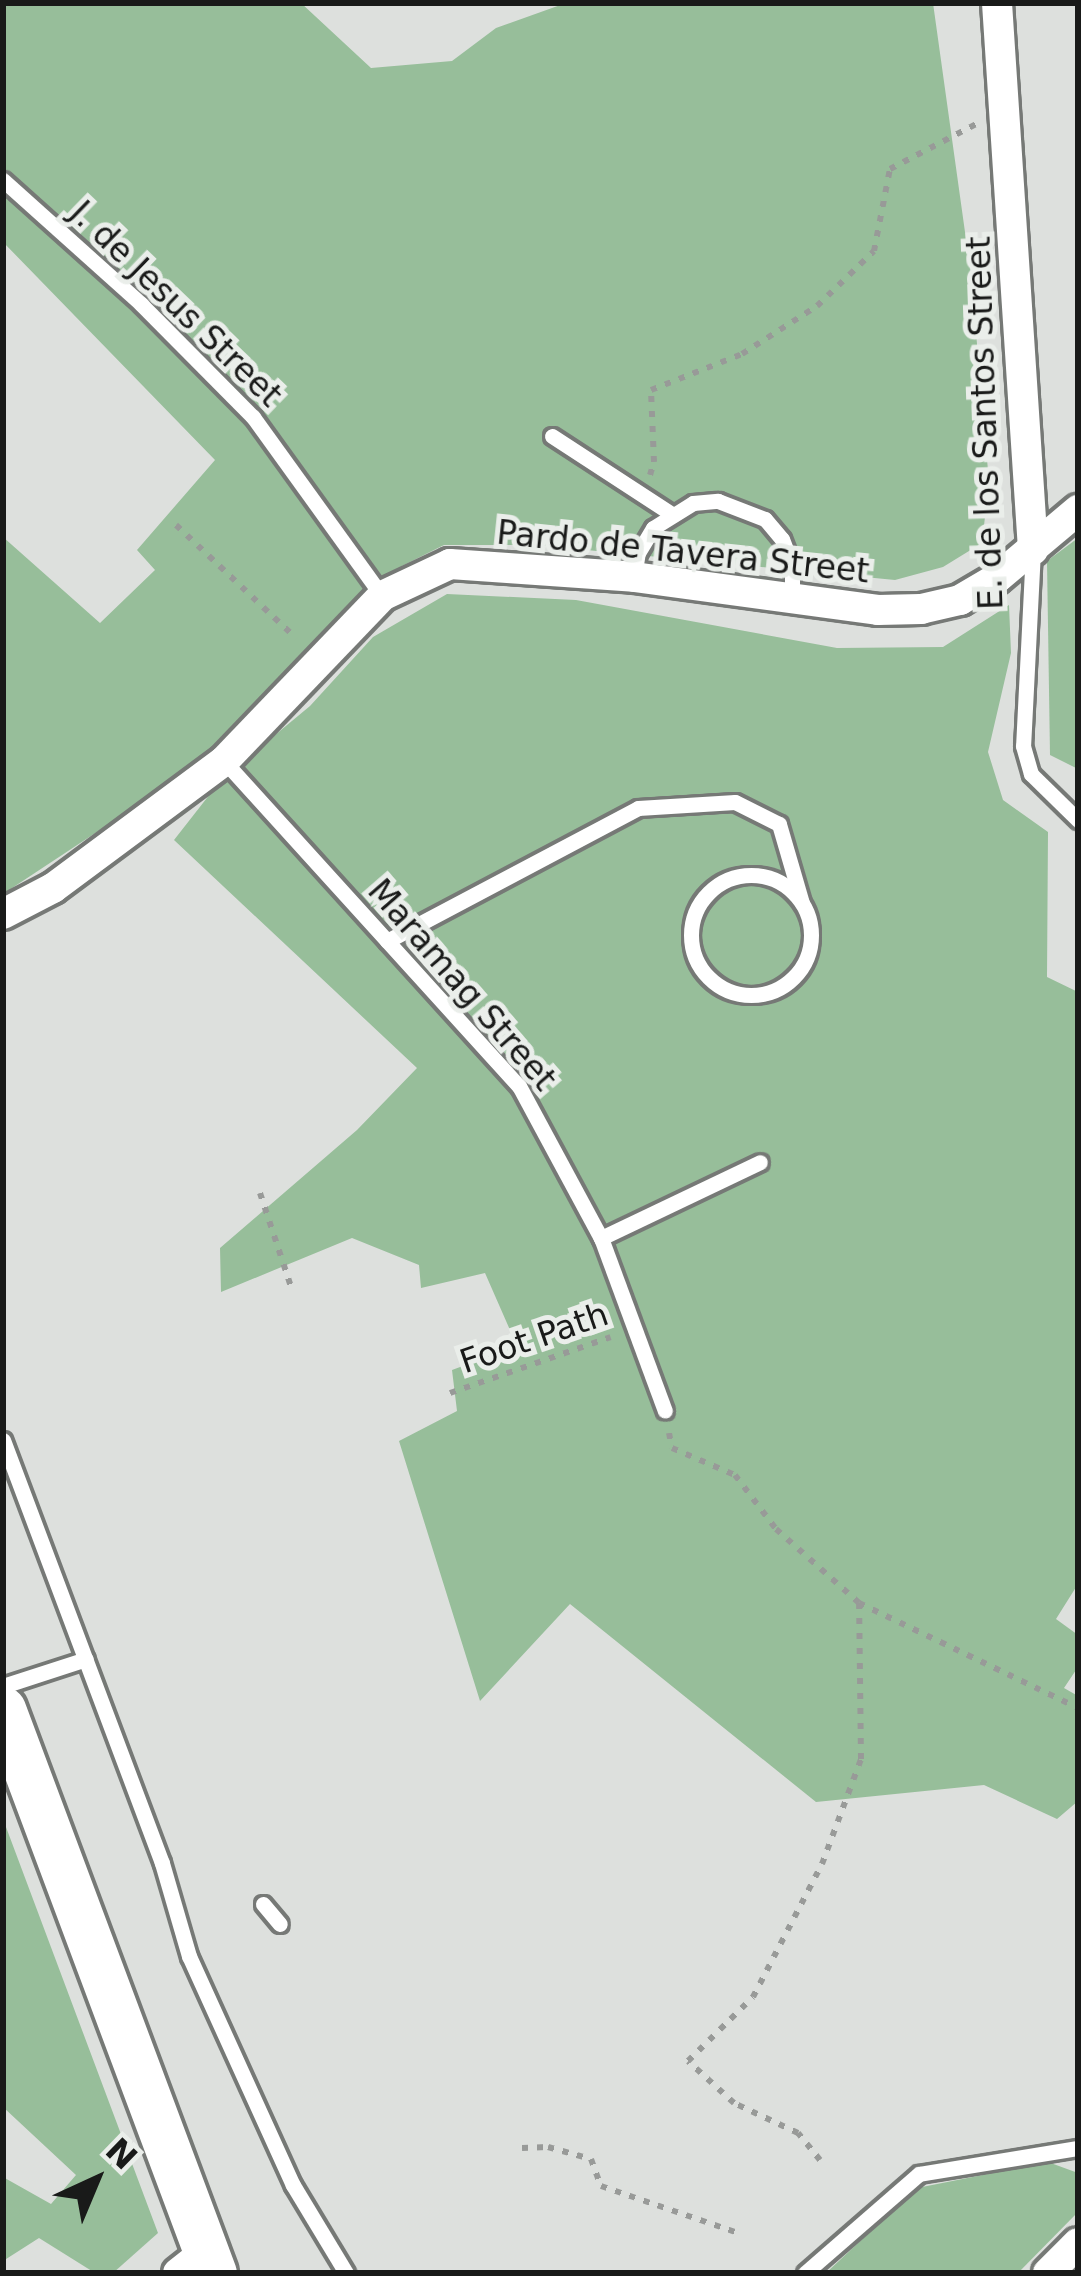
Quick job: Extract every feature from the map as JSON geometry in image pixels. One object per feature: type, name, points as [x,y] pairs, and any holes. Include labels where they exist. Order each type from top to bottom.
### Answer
[{"type":"main road","points":[[3,1709],[166,2138],[199,2266]]},
{"type":"street","name":"E. de los Santos Street","points":[[997,3],[1033,550]]},
{"type":"street","name":"Pardo de Tavera Street","points":[[3,914],[53,888],[224,761],[382,596],[450,565],[634,577],[921,610],[960,600],[1033,550],[1078,509]]},
{"type":"street","points":[[1048,2273],[1078,2242]]},
{"type":"lane","name":"J. de Jesus Street","points":[[3,180],[141,304],[253,417],[382,596]]},
{"type":"lane","points":[[552,436],[670,514]]},
{"type":"lane","points":[[634,577],[638,553],[670,514],[693,503],[718,501],[765,519],[782,539],[792,565],[792,597]]},
{"type":"lane","name":"E. de los Santos Street","points":[[1033,550],[1023,746],[1030,774],[1078,820]]},
{"type":"lane","name":"Maramag Street","points":[[224,761],[519,1086],[601,1238],[665,1411]]},
{"type":"lane","points":[[387,941],[638,808],[735,802],[779,824],[810,922],[805,964],[774,991],[754,996],[733,992],[700,967],[692,948],[698,907],[728,879],[770,878],[802,903]]},
{"type":"lane","points":[[601,1238],[760,1162]]},
{"type":"lane","points":[[3,1440],[162,1863],[189,1956],[292,2185],[346,2273]]},
{"type":"lane","points":[[3,1686],[86,1659]]},
{"type":"lane","points":[[263,1904],[280,1924]]},
{"type":"lane","points":[[806,2273],[919,2174],[1078,2148]]},
{"type":"path","points":[[670,514],[648,478],[654,462],[650,390],[742,354],[817,306],[874,251],[890,170],[1006,109]]},
{"type":"path","points":[[176,525],[319,660]]},
{"type":"path","points":[[260,1193],[291,1287]]},
{"type":"path","name":"Foot Path","points":[[450,1393],[634,1328]]},
{"type":"path","points":[[665,1411],[672,1448],[735,1475],[776,1529],[859,1603],[1078,1708]]},
{"type":"path","points":[[820,2160],[798,2133],[734,2103],[688,2061],[753,1997],[822,1864],[854,1780],[861,1759],[859,1603]]},
{"type":"path","points":[[522,2148],[548,2147],[591,2159],[601,2186],[738,2233]]},
{"type":"green space","points":[[3,3],[301,3],[371,68],[452,61],[496,28],[566,3],[933,3],[971,275],[989,482],[982,543],[943,567],[895,580],[535,545],[444,545],[402,566],[358,601],[221,750],[3,894],[3,537],[100,623],[155,570],[137,550],[215,460],[3,242]]},
{"type":"green space","points":[[1078,538],[1078,769],[1050,755],[1047,561]]},
{"type":"green space","points":[[447,594],[576,600],[837,648],[943,647],[1009,605],[1011,653],[988,752],[1003,800],[1048,832],[1047,977],[1078,992],[1078,1584],[1056,1619],[1078,1635],[1078,1667],[1064,1688],[1078,1696],[1078,1801],[1057,1819],[984,1785],[816,1802],[570,1604],[480,1701],[399,1441],[457,1411],[452,1370],[517,1346],[485,1273],[421,1288],[419,1265],[352,1238],[221,1292],[220,1248],[357,1130],[417,1068],[174,840],[221,780],[310,706],[373,637]]},
{"type":"green space","points":[[3,1819],[158,2233],[113,2273],[95,2273],[39,2238],[3,2261],[3,2177],[51,2204],[76,2175],[3,2107]]},
{"type":"green space","points":[[1048,2162],[1078,2173],[1078,2212],[1018,2273],[826,2273],[917,2188]]}]
